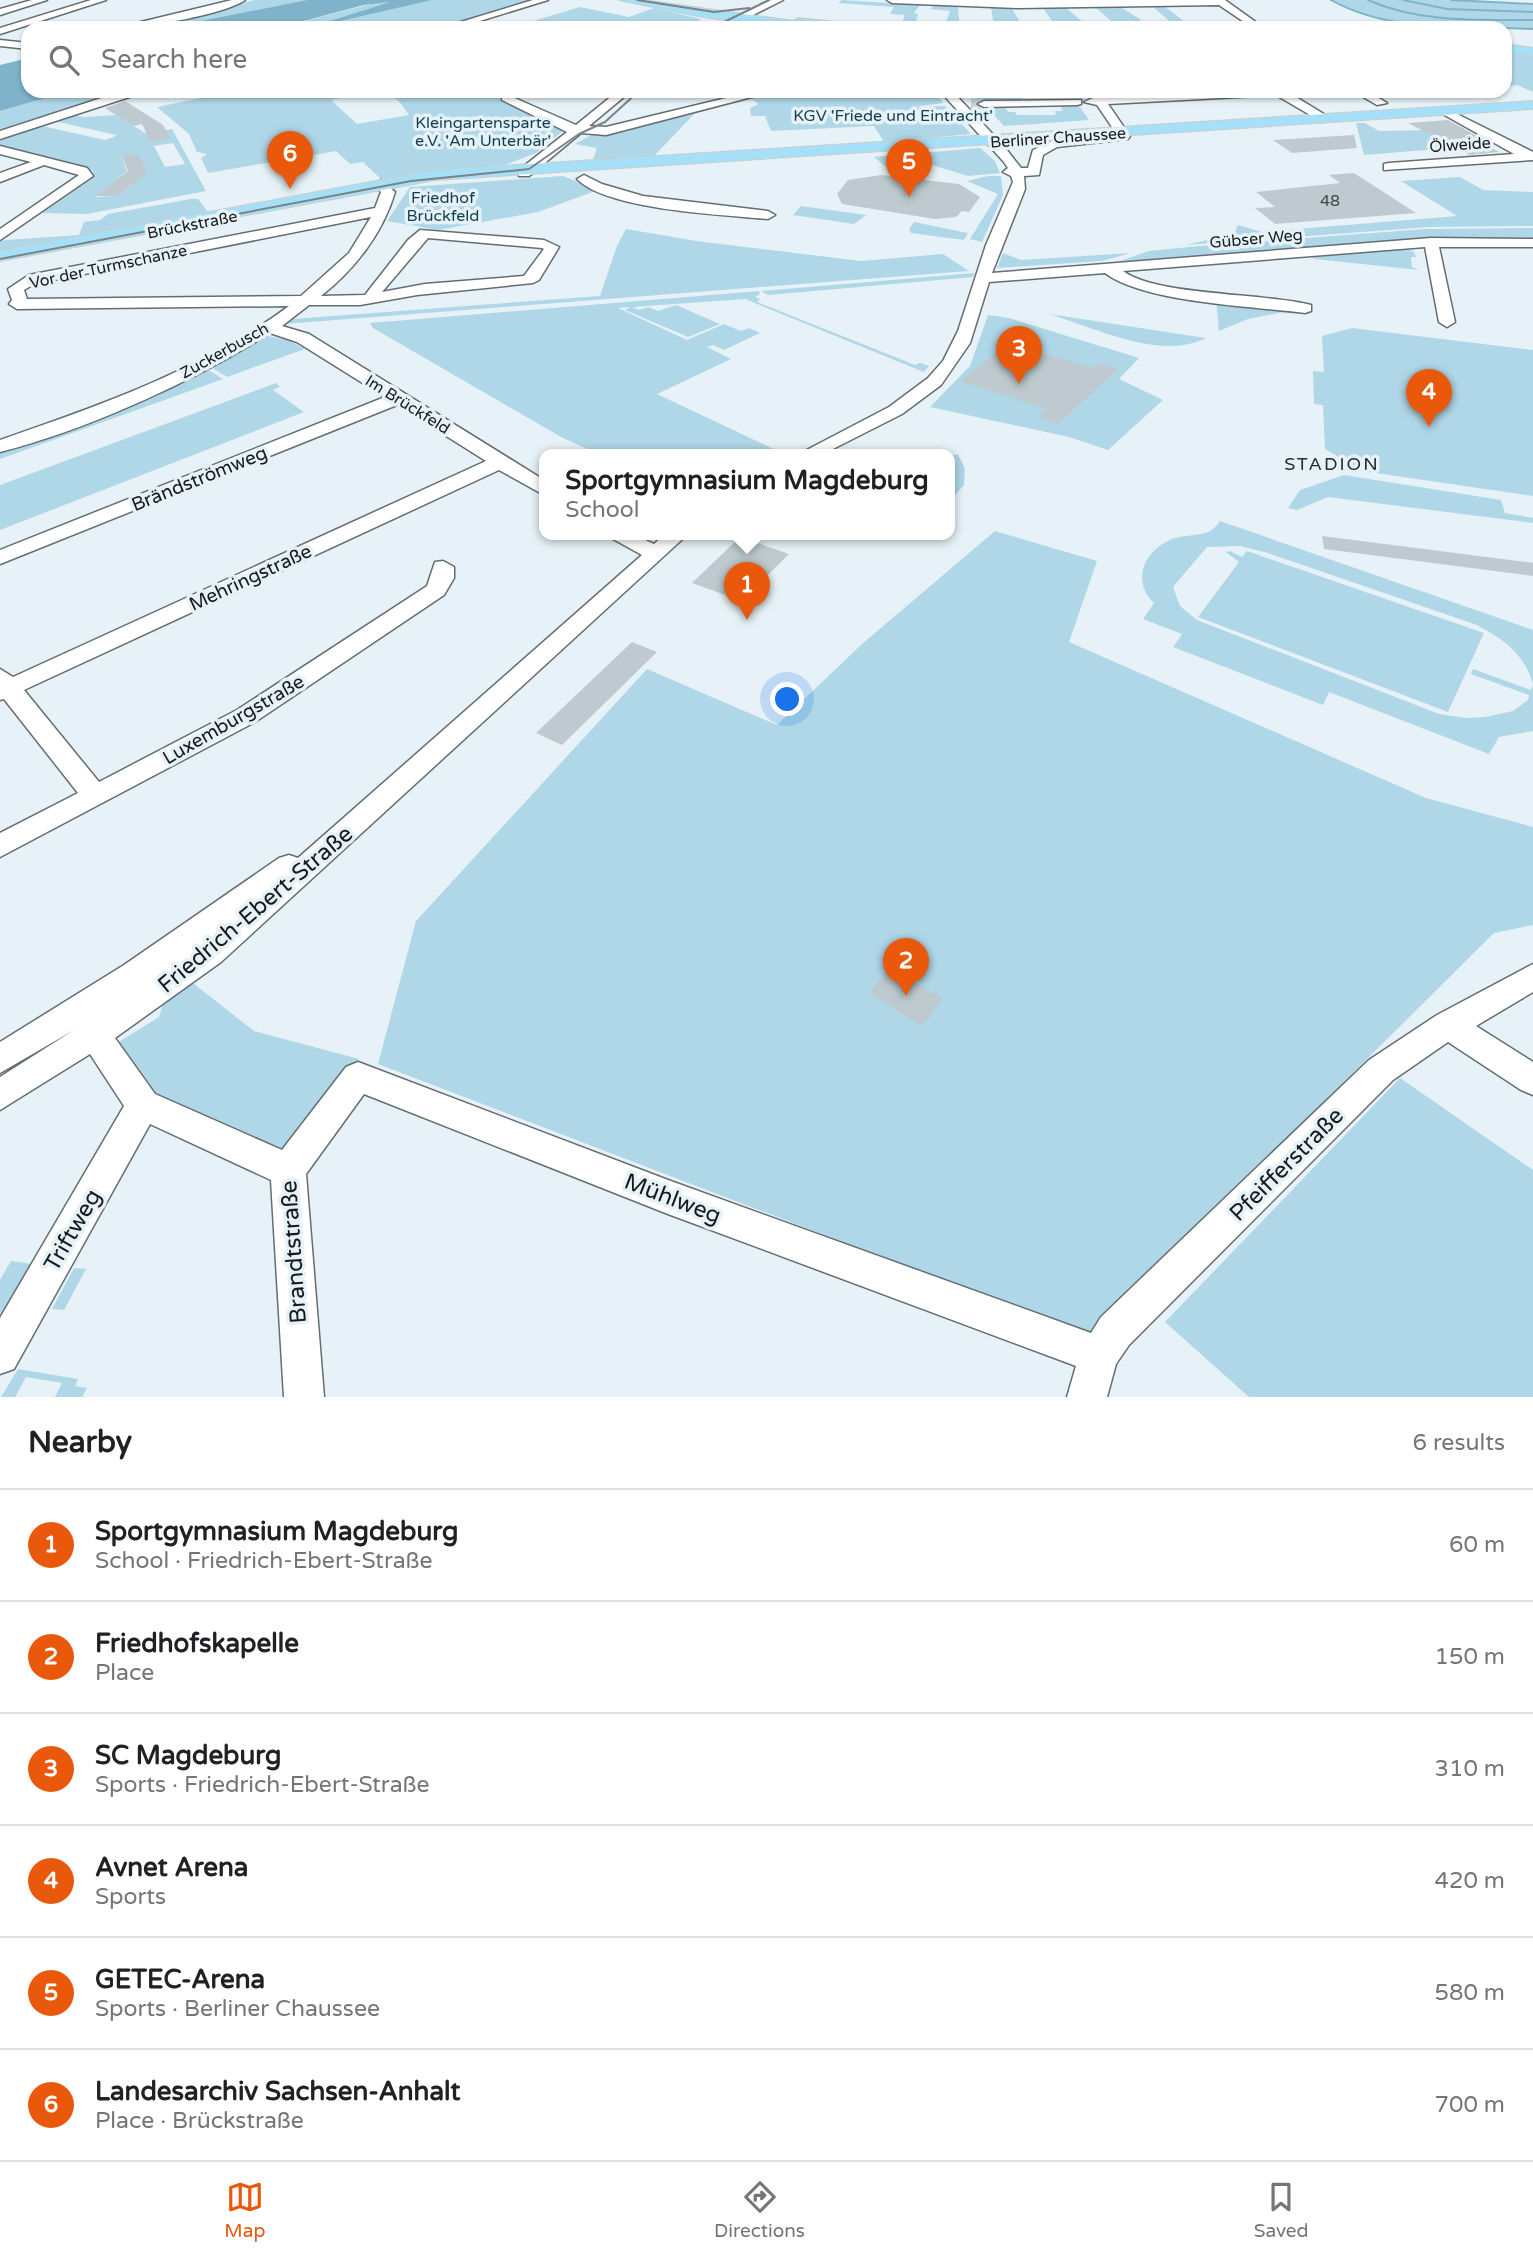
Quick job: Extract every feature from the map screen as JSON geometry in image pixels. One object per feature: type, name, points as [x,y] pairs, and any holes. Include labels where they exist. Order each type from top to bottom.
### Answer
[{"type":"main road","points":[[625,0],[756,21]]},
{"type":"main road","points":[[669,0],[729,18],[766,21]]},
{"type":"main road","points":[[1512,48],[1533,50]]},
{"type":"main road","name":"Berliner Chaussee","points":[[383,186],[525,171],[583,173],[990,141],[1326,119],[1390,108],[1444,111],[1533,105]]},
{"type":"main road","name":"Brückstraße","points":[[0,256],[383,186]]},
{"type":"main road","name":"Brückstraße","points":[[0,262],[383,186]]},
{"type":"street","points":[[0,12],[42,0]]},
{"type":"street","points":[[33,21],[102,0]]},
{"type":"street","points":[[205,0],[235,1]]},
{"type":"street","points":[[470,21],[543,0]]},
{"type":"street","points":[[729,18],[754,0]]},
{"type":"street","points":[[729,18],[778,0]]},
{"type":"street","points":[[882,0],[1007,5],[1220,1],[1249,21]]},
{"type":"street","points":[[892,0],[898,0]]},
{"type":"street","points":[[155,21],[223,7],[235,1]]},
{"type":"street","points":[[69,10],[90,13]]},
{"type":"street","points":[[0,31],[21,25]]},
{"type":"street","points":[[0,43],[21,45]]},
{"type":"street","points":[[0,135],[111,98]]},
{"type":"street","points":[[506,98],[566,128],[598,131],[612,130],[741,98]]},
{"type":"street","points":[[525,171],[616,98]]},
{"type":"street","points":[[834,449],[896,416],[921,397],[956,355],[1013,197],[1013,172],[1000,148],[990,141],[951,98]]},
{"type":"street","points":[[1026,98],[1029,103]]},
{"type":"street","points":[[1095,99],[1118,98]]},
{"type":"street","points":[[1291,98],[1326,119]]},
{"type":"street","points":[[1372,98],[1390,108]]},
{"type":"street","points":[[1013,172],[1034,172],[1037,153],[1048,145],[1118,138],[1124,135],[1095,99]]},
{"type":"street","points":[[955,104],[1077,102]]},
{"type":"street","points":[[1444,111],[1532,157]]},
{"type":"street","points":[[0,150],[83,172],[86,176],[0,236]]},
{"type":"street","name":"Ölweide","points":[[1390,167],[1532,157]]},
{"type":"street","points":[[0,178],[44,161]]},
{"type":"street","points":[[583,173],[605,189],[650,201],[768,215]]},
{"type":"street","name":"Zuckerbusch","points":[[0,446],[128,398],[268,327],[308,298],[355,254],[381,211],[388,193],[383,186]]},
{"type":"street","name":"Vor der Turmschanze","points":[[308,298],[17,304],[20,301],[16,289],[29,280],[381,211]]},
{"type":"street","points":[[308,298],[372,298],[422,289],[528,281],[534,277],[552,247],[544,244],[425,233],[373,292],[372,298]]},
{"type":"street","points":[[1431,242],[1447,322]]},
{"type":"street","name":"Gübser Weg","points":[[982,278],[1431,242],[1533,243]]},
{"type":"street","points":[[1109,268],[1126,281],[1183,293],[1305,308]]},
{"type":"street","name":"Im Brückfeld","points":[[268,327],[303,338],[539,486]]},
{"type":"street","points":[[818,449],[887,414],[929,387]]},
{"type":"street","name":"Brändströmweg","points":[[0,558],[398,398]]},
{"type":"street","name":"Mehringstraße","points":[[3,685],[500,462]]},
{"type":"street","points":[[627,540],[656,553]]},
{"type":"street","name":"Friedrich-Ebert-Straße","points":[[0,1059],[86,1023],[210,953],[671,540]]},
{"type":"street","name":"Luxemburgstraße","points":[[0,846],[257,709],[436,590],[443,578],[443,567]]},
{"type":"street","points":[[3,685],[96,796]]},
{"type":"street","name":"Pfeifferstraße","points":[[1087,1397],[1099,1355],[1115,1331],[1381,1070],[1448,1025],[1533,977]]},
{"type":"street","points":[[86,1023],[143,1105]]},
{"type":"street","name":"Friedrich-Ebert-Straße","points":[[0,1095],[86,1023]]},
{"type":"street","points":[[1448,1025],[1533,1080]]},
{"type":"street","name":"Mühlweg","points":[[288,1170],[358,1077],[668,1197],[1099,1355]]},
{"type":"street","name":"Brandtstraße","points":[[143,1105],[288,1170],[304,1397]]},
{"type":"street","name":"Triftweg","points":[[0,1355],[143,1105]]},
{"type":"green space","points":[[255,0],[307,0],[200,21],[161,21]]},
{"type":"green space","points":[[432,0],[538,0],[464,21],[335,21]]},
{"type":"green space","points":[[842,0],[920,5],[914,13],[918,14],[916,21],[903,21],[905,15],[890,14],[894,7],[838,3]]},
{"type":"green space","points":[[1333,0],[1444,0],[1533,5],[1533,28],[1512,28],[1512,21],[1396,21],[1352,10]]},
{"type":"green space","points":[[391,2],[332,21],[304,21],[375,3]]},
{"type":"green space","points":[[936,4],[958,6],[959,21],[946,21],[950,11],[930,9]]},
{"type":"green space","points":[[1151,5],[1164,6],[1184,21],[1169,21]]},
{"type":"green space","points":[[975,6],[1011,7],[1019,21],[993,21],[991,7],[971,7]]},
{"type":"green space","points":[[1083,6],[1119,6],[1141,20],[1111,21],[1095,7]]},
{"type":"green space","points":[[580,7],[629,17],[654,8],[701,19],[698,21],[534,21]]},
{"type":"green space","points":[[1024,7],[1065,7],[1082,21],[1052,21],[1043,8]]},
{"type":"green space","points":[[1512,51],[1533,54],[1533,92],[1512,85]]},
{"type":"green space","points":[[46,98],[111,98],[0,133],[0,111]]},
{"type":"green space","name":"Kleingartensparte e.V. 'Am Unterbär'","points":[[201,98],[343,98],[331,100],[357,124],[409,115],[394,98],[498,98],[564,130],[536,153],[497,168],[430,171],[381,179],[363,162],[350,164],[336,151],[208,173],[201,158],[207,154],[197,152],[189,134],[157,107]]},
{"type":"green space","name":"KGV 'Friede und Eintracht'","points":[[750,98],[940,98],[943,103],[913,107],[945,106],[971,134],[884,142],[874,126],[771,131],[765,116],[751,116],[750,108],[759,104]]},
{"type":"green space","points":[[976,98],[1023,100],[979,102]]},
{"type":"green space","points":[[1059,104],[1078,104],[1089,120],[1004,126],[985,105],[1004,105],[1008,112],[1015,112],[1017,115],[1056,115],[1055,111],[1063,111]]},
{"type":"green space","points":[[698,110],[654,156],[593,160],[597,148],[575,144],[593,134],[606,134]]},
{"type":"green space","points":[[71,115],[116,115],[145,133],[172,129],[206,191],[87,214],[42,213],[90,180],[93,171],[0,147],[0,139]],"holes":[[[54,121],[116,135],[116,136],[105,140],[42,126]],[[173,143],[185,164],[165,167],[154,146]],[[122,157],[144,176],[117,196],[95,197],[127,171]]]},
{"type":"green space","points":[[1356,123],[1365,123],[1379,131],[1435,130],[1435,138],[1449,143],[1474,142],[1488,145],[1364,155]]},
{"type":"green space","points":[[980,148],[995,161],[1000,173],[968,176],[932,165],[885,166],[874,157]]},
{"type":"green space","name":"Friedhof Brückfeld","points":[[563,176],[598,190],[538,212],[438,230],[387,221],[410,187]]},
{"type":"green space","points":[[1001,176],[1003,195],[982,242],[970,239],[998,194],[967,181]]},
{"type":"green space","points":[[1460,177],[1483,190],[1533,192],[1533,226],[1430,227],[1186,245],[1234,234],[1238,225],[1262,232],[1457,216],[1401,181]]},
{"type":"green space","points":[[198,199],[208,212],[0,251],[0,242],[5,240],[79,235],[84,222],[100,220],[108,214]]},
{"type":"green space","points":[[801,206],[866,215],[854,224],[793,215]]},
{"type":"green space","points":[[914,222],[968,233],[964,240],[911,233],[909,229]]},
{"type":"green space","points":[[1533,228],[1533,240],[1438,238],[1117,262],[1149,251],[1189,247],[1425,229]]},
{"type":"green space","points":[[626,229],[696,241],[861,261],[943,254],[969,271],[284,324],[292,319],[600,296],[617,246]]},
{"type":"green space","points":[[1402,247],[1414,252],[1416,257],[1411,257],[1412,267],[1419,270],[1315,259],[1310,256]]},
{"type":"green space","points":[[1003,253],[1021,260],[1131,253],[1102,261],[997,268]]},
{"type":"green space","points":[[974,273],[973,277],[768,295],[761,291]]},
{"type":"green space","points":[[759,291],[760,294],[755,297],[760,299],[757,302],[915,365],[920,363],[929,366],[924,372],[745,299],[633,307],[639,310],[648,307],[658,311],[676,305],[720,324],[688,337],[625,310],[630,307],[618,308],[687,340],[724,324],[741,331],[749,328],[760,333],[724,350],[713,345],[707,347],[731,359],[657,394],[773,449],[587,449],[561,437],[373,328],[370,323]]},
{"type":"green space","points":[[1216,299],[1294,310],[1248,319],[1219,331]]},
{"type":"green space","points":[[1049,314],[1206,338],[1169,346],[1149,344],[1107,334]]},
{"type":"green space","points":[[988,315],[1009,318],[1139,358],[1119,379],[1163,400],[1108,450],[1069,437],[930,407],[970,366]]},
{"type":"green space","points":[[1352,328],[1533,350],[1533,496],[1362,471],[1325,449],[1323,405],[1314,404],[1313,371],[1324,372],[1322,336]]},
{"type":"green space","points":[[267,336],[288,340],[305,349],[227,377],[209,366]]},
{"type":"green space","points":[[205,368],[223,379],[0,459],[0,450]]},
{"type":"green space","points":[[276,383],[280,387],[273,390],[304,412],[0,530],[0,485]]},
{"type":"green space","points":[[958,454],[965,469],[964,485],[955,495],[955,455]]},
{"type":"green space","points":[[1344,475],[1501,500],[1505,513],[1533,518],[1533,523],[1328,497],[1297,510],[1288,508],[1300,490]]},
{"type":"green space","points":[[1220,521],[1533,630],[1533,684],[1524,664],[1512,649],[1477,625],[1268,553],[1240,546],[1207,547],[1173,587],[1180,606],[1197,620],[1439,714],[1466,718],[1485,717],[1513,711],[1528,700],[1529,695],[1471,674],[1473,669],[1531,690],[1533,685],[1533,731],[1499,737],[1489,754],[1329,692],[1323,705],[1173,647],[1182,634],[1143,619],[1154,603],[1143,585],[1144,566],[1149,557],[1164,543],[1175,538],[1208,532]]},
{"type":"green space","points":[[995,531],[1097,561],[1069,642],[1426,798],[1533,827],[1533,925],[1494,933],[1088,1336],[378,1064],[416,921],[647,669],[777,725],[862,644]]},
{"type":"green space","points":[[1230,551],[1242,557],[1247,551],[1484,633],[1448,712],[1198,617],[1239,562],[1226,552]]},
{"type":"green space","points":[[189,980],[254,1031],[359,1059],[285,1161],[143,1105],[117,1043],[159,1017],[165,998]]},
{"type":"green space","points":[[1400,1078],[1533,1170],[1533,1397],[1249,1397],[1165,1322]]},
{"type":"green space","points":[[11,1261],[32,1264],[0,1314],[0,1280]]},
{"type":"green space","points":[[74,1268],[86,1269],[64,1310],[52,1309]]},
{"type":"green space","points":[[18,1369],[78,1379],[75,1386],[87,1388],[82,1397],[55,1397],[62,1383],[26,1377],[15,1397],[1,1397]]},
{"type":"shaded area","points":[[307,0],[432,0],[340,21],[330,21],[390,2],[364,5],[303,21],[200,21]]},
{"type":"shaded area","points":[[21,60],[21,98],[46,98],[0,111],[0,65]]},
{"type":"building","points":[[125,101],[163,125],[171,139],[151,142],[142,124],[133,126],[105,108]]},
{"type":"building","points":[[1448,120],[1484,140],[1477,140],[1499,152],[1470,155],[1408,123]]},
{"type":"building","points":[[1354,135],[1357,148],[1292,153],[1273,140]]},
{"type":"building","points":[[138,154],[147,174],[117,196],[95,196],[128,171],[122,156]]},
{"type":"building","points":[[1354,173],[1416,213],[1275,224],[1255,208],[1275,207],[1256,192],[1340,183],[1329,175]]},
{"type":"building","points":[[881,175],[959,184],[980,197],[969,212],[962,211],[956,217],[935,219],[842,204],[837,194],[848,180]]},
{"type":"building","points":[[1008,343],[1093,368],[1098,363],[1118,369],[1058,424],[1038,417],[1047,409],[960,381]]},
{"type":"building","points":[[1322,536],[1533,563],[1533,576],[1324,549]]},
{"type":"building","points":[[737,540],[749,540],[789,554],[742,601],[692,583]]},
{"type":"building","points":[[632,642],[657,652],[562,745],[536,733]]},
{"type":"building","points":[[890,968],[943,999],[922,1026],[869,993]]},
{"type":"waterway","points":[[1331,0],[1350,9],[1390,21]]},
{"type":"waterway","points":[[1368,0],[1408,13],[1449,19],[1533,20]]},
{"type":"waterway","points":[[1403,0],[1447,9],[1533,12]]},
{"type":"waterway","points":[[1451,0],[1533,4]]},
{"type":"waterway","points":[[1512,28],[1533,29]]},
{"type":"tunnel","points":[[971,104],[984,104]]},
{"type":"tram line","points":[[637,0],[714,12],[749,8]]},
{"type":"tram line","points":[[726,21],[769,0]]},
{"type":"tram line","points":[[0,259],[411,181],[529,169],[579,134],[605,122],[631,98]]},
{"type":"place","name":"Landesarchiv Sachsen-Anhalt","points":[[290,189]]},
{"type":"place","name":"GETEC-Arena","points":[[909,197]]},
{"type":"place","name":"SC Magdeburg","points":[[1019,384]]},
{"type":"place","name":"Avnet Arena","points":[[1429,427]]},
{"type":"place","name":"Sportgymnasium Magdeburg","points":[[747,620]]},
{"type":"place","name":"Friedhofskapelle","points":[[906,996]]},
{"type":"district","name":"STADION","points":[[1332,464]]}]
